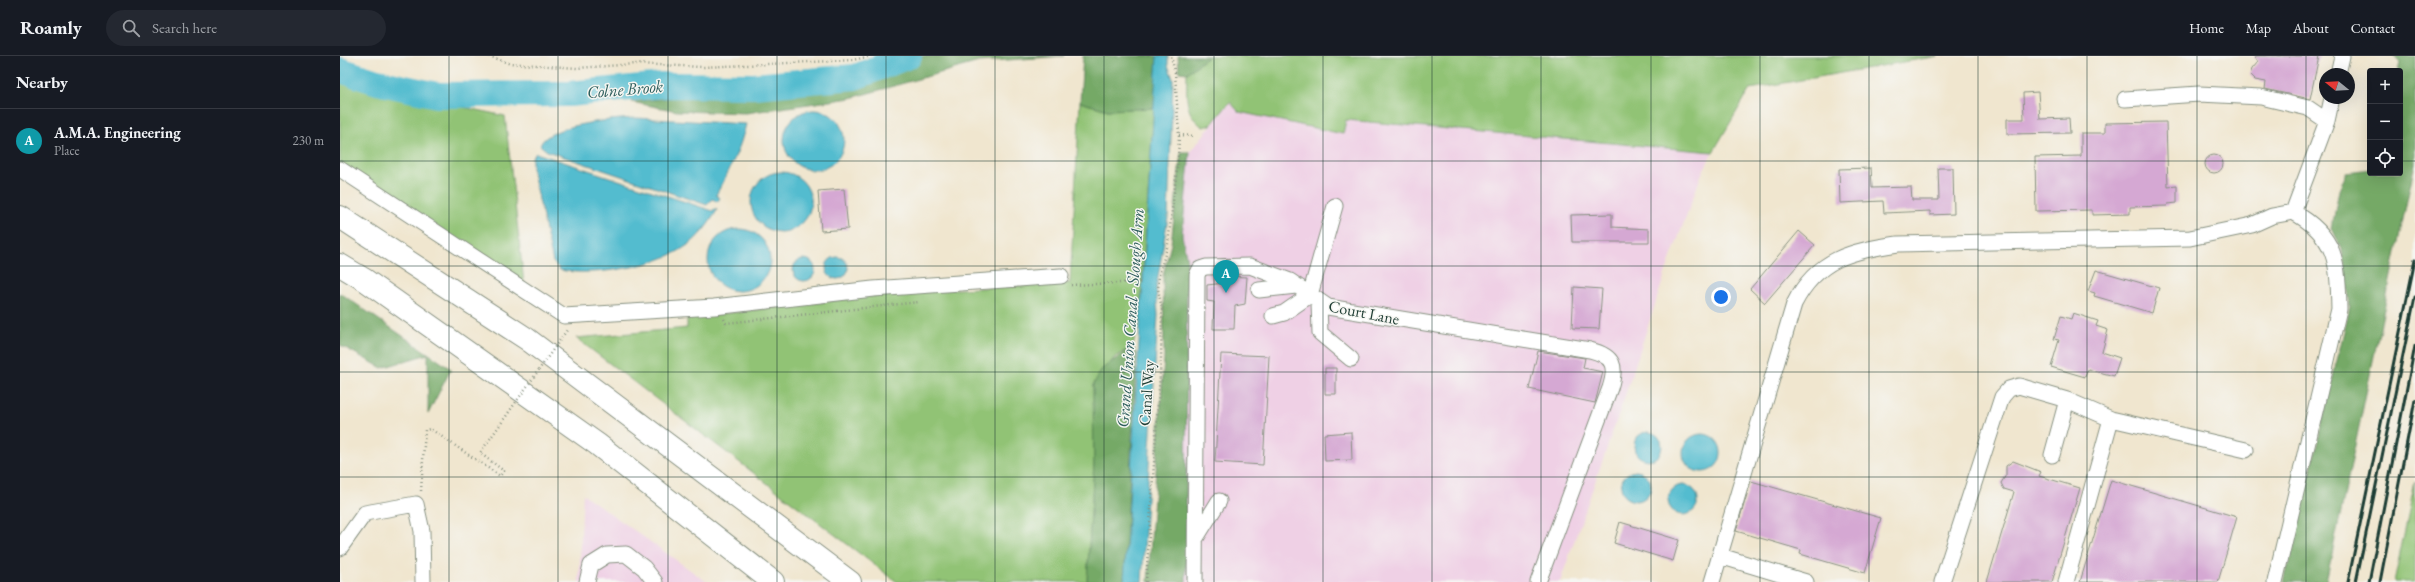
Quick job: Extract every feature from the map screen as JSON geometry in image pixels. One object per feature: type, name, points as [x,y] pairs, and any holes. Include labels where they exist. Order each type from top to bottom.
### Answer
[{"type":"highway","points":[[340,217],[527,339],[850,582]]},
{"type":"highway","points":[[340,265],[366,280],[597,444],[773,582]]},
{"type":"street","points":[[2339,68],[2342,56]]},
{"type":"street","points":[[2125,99],[2199,94],[2261,97],[2308,108],[2327,120]]},
{"type":"street","points":[[2293,212],[2327,120],[2331,104]]},
{"type":"street","points":[[340,170],[564,316],[714,307],[873,289],[1061,276]]},
{"type":"street","points":[[1335,206],[1314,298],[1320,333],[1351,359]]},
{"type":"street","points":[[1712,582],[1794,304],[1806,283],[1819,270],[1836,259],[1858,252],[1898,244],[2190,238],[2252,225],[2272,216],[2293,212],[2318,228],[2332,248],[2337,278],[2339,309],[2275,582]]},
{"type":"street","points":[[1195,582],[1198,273],[1196,258]]},
{"type":"street","name":"Court Lane","points":[[1198,273],[1206,267],[1250,266],[1296,286],[1328,308],[1590,350],[1601,353],[1610,360],[1614,371],[1610,388],[1538,582]]},
{"type":"street","points":[[1259,290],[1296,286]]},
{"type":"street","points":[[1273,316],[1314,298]]},
{"type":"street","points":[[1942,582],[2002,397],[2009,389],[2019,386],[2067,400],[2111,419],[2246,450]]},
{"type":"street","points":[[2052,455],[2067,400]]},
{"type":"street","points":[[2066,582],[2111,419]]},
{"type":"street","points":[[1196,538],[1220,501]]},
{"type":"street","points":[[341,546],[365,513],[416,504],[422,532],[423,582]]},
{"type":"street","points":[[587,582],[591,565],[607,555],[626,554],[644,568],[655,582]]},
{"type":"street","points":[[1720,556],[1806,582]]},
{"type":"path","points":[[489,56],[508,63],[577,68],[636,64],[703,67],[853,60],[871,56]]},
{"type":"path","name":"Canal Way","points":[[1146,582],[1161,359],[1162,309],[1158,289],[1159,275],[1168,244],[1179,136],[1175,73],[1171,62],[1171,56]]},
{"type":"path","points":[[1179,136],[1194,136]]},
{"type":"path","points":[[416,504],[423,486],[424,430],[430,429],[435,432],[500,476],[504,471],[480,453],[567,330]]},
{"type":"shaded area","points":[[1230,102],[1342,134],[1345,120],[1713,152],[1702,173],[1665,274],[1621,408],[1560,582],[1186,582],[1182,235],[1190,152]]},
{"type":"shaded area","points":[[583,494],[707,582],[579,582]]},
{"type":"green space","points":[[914,56],[1064,56],[979,62],[851,98],[746,113],[677,111],[631,102],[855,78]]},
{"type":"green space","points":[[1083,56],[1157,56],[1154,108],[1108,110],[1080,102]]},
{"type":"green space","points":[[1178,56],[1209,56],[1187,73],[1179,72]]},
{"type":"green space","points":[[1209,56],[1938,56],[1750,89],[1713,152],[1346,120],[1343,134],[1239,112],[1230,102],[1211,125],[1203,127],[1192,116],[1189,110],[1187,96],[1187,73]]},
{"type":"green space","points":[[2394,56],[2415,56],[2415,163],[2326,582],[2284,582],[2350,306],[2343,253],[2332,228],[2339,190],[2347,172],[2367,169],[2367,176],[2403,176],[2403,68],[2399,68],[2400,63]]},
{"type":"green space","points":[[340,81],[505,116],[524,283],[340,163]]},
{"type":"green space","points":[[1080,102],[1108,110],[1154,108],[1140,316],[1133,346],[1115,357],[1093,385],[1094,464],[1087,582],[897,582],[576,338],[687,328],[687,318],[906,292],[1070,283]]},
{"type":"green space","points":[[1181,152],[1190,152],[1182,235],[1187,261],[1186,582],[1148,582],[1164,358],[1163,275],[1171,244]]},
{"type":"green space","points":[[340,293],[451,369],[428,414],[428,354],[382,368],[340,345]]},
{"type":"green space","points":[[1133,346],[1136,353],[1135,380],[1124,582],[1087,582],[1094,464],[1093,385],[1102,369]]},
{"type":"green space","points":[[2415,482],[2415,582],[2394,582]]},
{"type":"water","points":[[1157,56],[1168,56],[1168,65],[1173,79],[1168,217],[1156,289],[1158,315],[1142,582],[1124,582]]},
{"type":"water","points":[[340,59],[351,61],[437,95],[410,96],[340,81]]},
{"type":"water","points":[[808,110],[820,110],[831,115],[839,123],[844,134],[842,152],[831,165],[820,170],[808,170],[797,165],[789,157],[784,146],[784,134],[789,123],[797,115]]},
{"type":"water","points":[[636,118],[746,124],[744,134],[730,169],[716,195],[720,198],[717,202],[713,199],[707,205],[547,151],[540,145],[546,138],[569,127],[599,121]]},
{"type":"water","points":[[536,153],[713,211],[714,209],[717,210],[694,240],[673,254],[659,260],[607,271],[574,272],[560,270],[553,262],[532,168],[532,157]]},
{"type":"water","points":[[775,172],[787,172],[798,177],[806,185],[811,196],[809,214],[798,227],[787,232],[775,232],[764,227],[756,219],[751,208],[751,196],[756,185],[764,177]]},
{"type":"water","points":[[739,229],[751,232],[761,238],[767,248],[770,260],[767,272],[761,282],[751,288],[739,291],[727,288],[717,282],[711,272],[708,260],[711,248],[717,238],[727,232]]},
{"type":"water","points":[[837,257],[845,260],[848,268],[845,276],[837,279],[829,276],[826,268],[829,260]]},
{"type":"water","points":[[804,259],[812,262],[815,270],[812,278],[804,281],[796,278],[793,270],[796,262]]},
{"type":"water","points":[[1648,432],[1658,436],[1662,446],[1658,456],[1648,460],[1638,456],[1634,446],[1638,436]]},
{"type":"water","points":[[1698,434],[1706,434],[1716,439],[1720,446],[1720,460],[1716,467],[1706,472],[1698,472],[1688,467],[1686,464],[1683,457],[1683,449],[1688,439],[1691,437]]},
{"type":"water","points":[[1636,471],[1642,472],[1650,480],[1650,492],[1642,500],[1636,501],[1630,500],[1622,492],[1621,486],[1622,480],[1630,472]]},
{"type":"water","points":[[1683,485],[1694,489],[1698,500],[1694,511],[1683,515],[1672,511],[1668,500],[1672,489]]},
{"type":"building","points":[[2254,56],[2319,56],[2310,99],[2265,89],[2266,82],[2255,80],[2250,75],[2252,69],[2258,62]]},
{"type":"building","points":[[2038,92],[2040,119],[2069,118],[2070,133],[2007,134],[2007,119],[2024,119],[2023,93]]},
{"type":"building","points":[[2166,122],[2168,187],[2177,186],[2177,203],[2168,204],[2167,206],[2130,207],[2130,214],[2092,215],[2092,210],[2036,211],[2035,157],[2081,156],[2081,133],[2105,133],[2105,123]]},
{"type":"building","points":[[2214,155],[2220,158],[2223,164],[2220,170],[2214,173],[2208,170],[2205,164],[2208,158]]},
{"type":"building","points":[[1871,168],[1872,188],[1911,187],[1912,200],[1939,200],[1938,168],[1953,168],[1954,214],[1930,215],[1930,211],[1884,213],[1883,201],[1840,203],[1839,169]]},
{"type":"building","points":[[844,189],[848,229],[821,231],[818,191]]},
{"type":"building","points":[[1612,214],[1612,227],[1649,229],[1649,242],[1572,242],[1571,215]]},
{"type":"building","points":[[1799,231],[1815,245],[1765,303],[1750,289]]},
{"type":"building","points":[[2096,270],[2159,288],[2152,313],[2094,296],[2095,293],[2088,291]]},
{"type":"building","points":[[1225,276],[1247,277],[1245,304],[1235,306],[1234,329],[1213,329],[1214,302],[1207,301],[1207,285],[1225,283]]},
{"type":"building","points":[[1574,287],[1602,289],[1599,329],[1572,328]]},
{"type":"building","points":[[2073,313],[2098,321],[2096,326],[2108,330],[2102,352],[2120,358],[2114,376],[2088,369],[2085,377],[2051,367],[2059,340],[2054,339],[2061,316],[2071,319]]},
{"type":"building","points":[[1538,351],[1585,358],[1583,368],[1603,372],[1595,403],[1529,389]]},
{"type":"building","points":[[1221,354],[1269,356],[1263,465],[1215,462]]},
{"type":"building","points":[[1325,368],[1336,368],[1336,394],[1325,394]]},
{"type":"building","points":[[1351,432],[1352,460],[1325,461],[1324,434]]},
{"type":"building","points":[[2013,461],[2041,472],[2039,476],[2080,488],[2052,582],[1987,582],[2014,492],[2004,489],[2001,483],[2006,475],[2006,466]]},
{"type":"building","points":[[2111,480],[2237,517],[2218,582],[2080,582]]},
{"type":"building","points":[[1751,481],[1881,518],[1865,573],[1800,554],[1801,550],[1736,531]]},
{"type":"building","points":[[1620,522],[1679,540],[1673,561],[1614,543]]},
{"type":"waterway","name":"Colne Brook","points":[[340,70],[377,82],[437,95],[569,94],[663,85],[754,86],[855,77],[909,56]]},
{"type":"railway","points":[[2348,582],[2415,260]]},
{"type":"railway","points":[[2356,582],[2415,297]]},
{"type":"railway","points":[[2369,582],[2415,346]]},
{"type":"railway","points":[[2380,582],[2415,400]]},
{"type":"place","name":"A.M.A. Engineering","points":[[1226,293]]},
{"type":"water label","name":"Grand Union Canal - Slough Arm","points":[[1130,318]]}]
